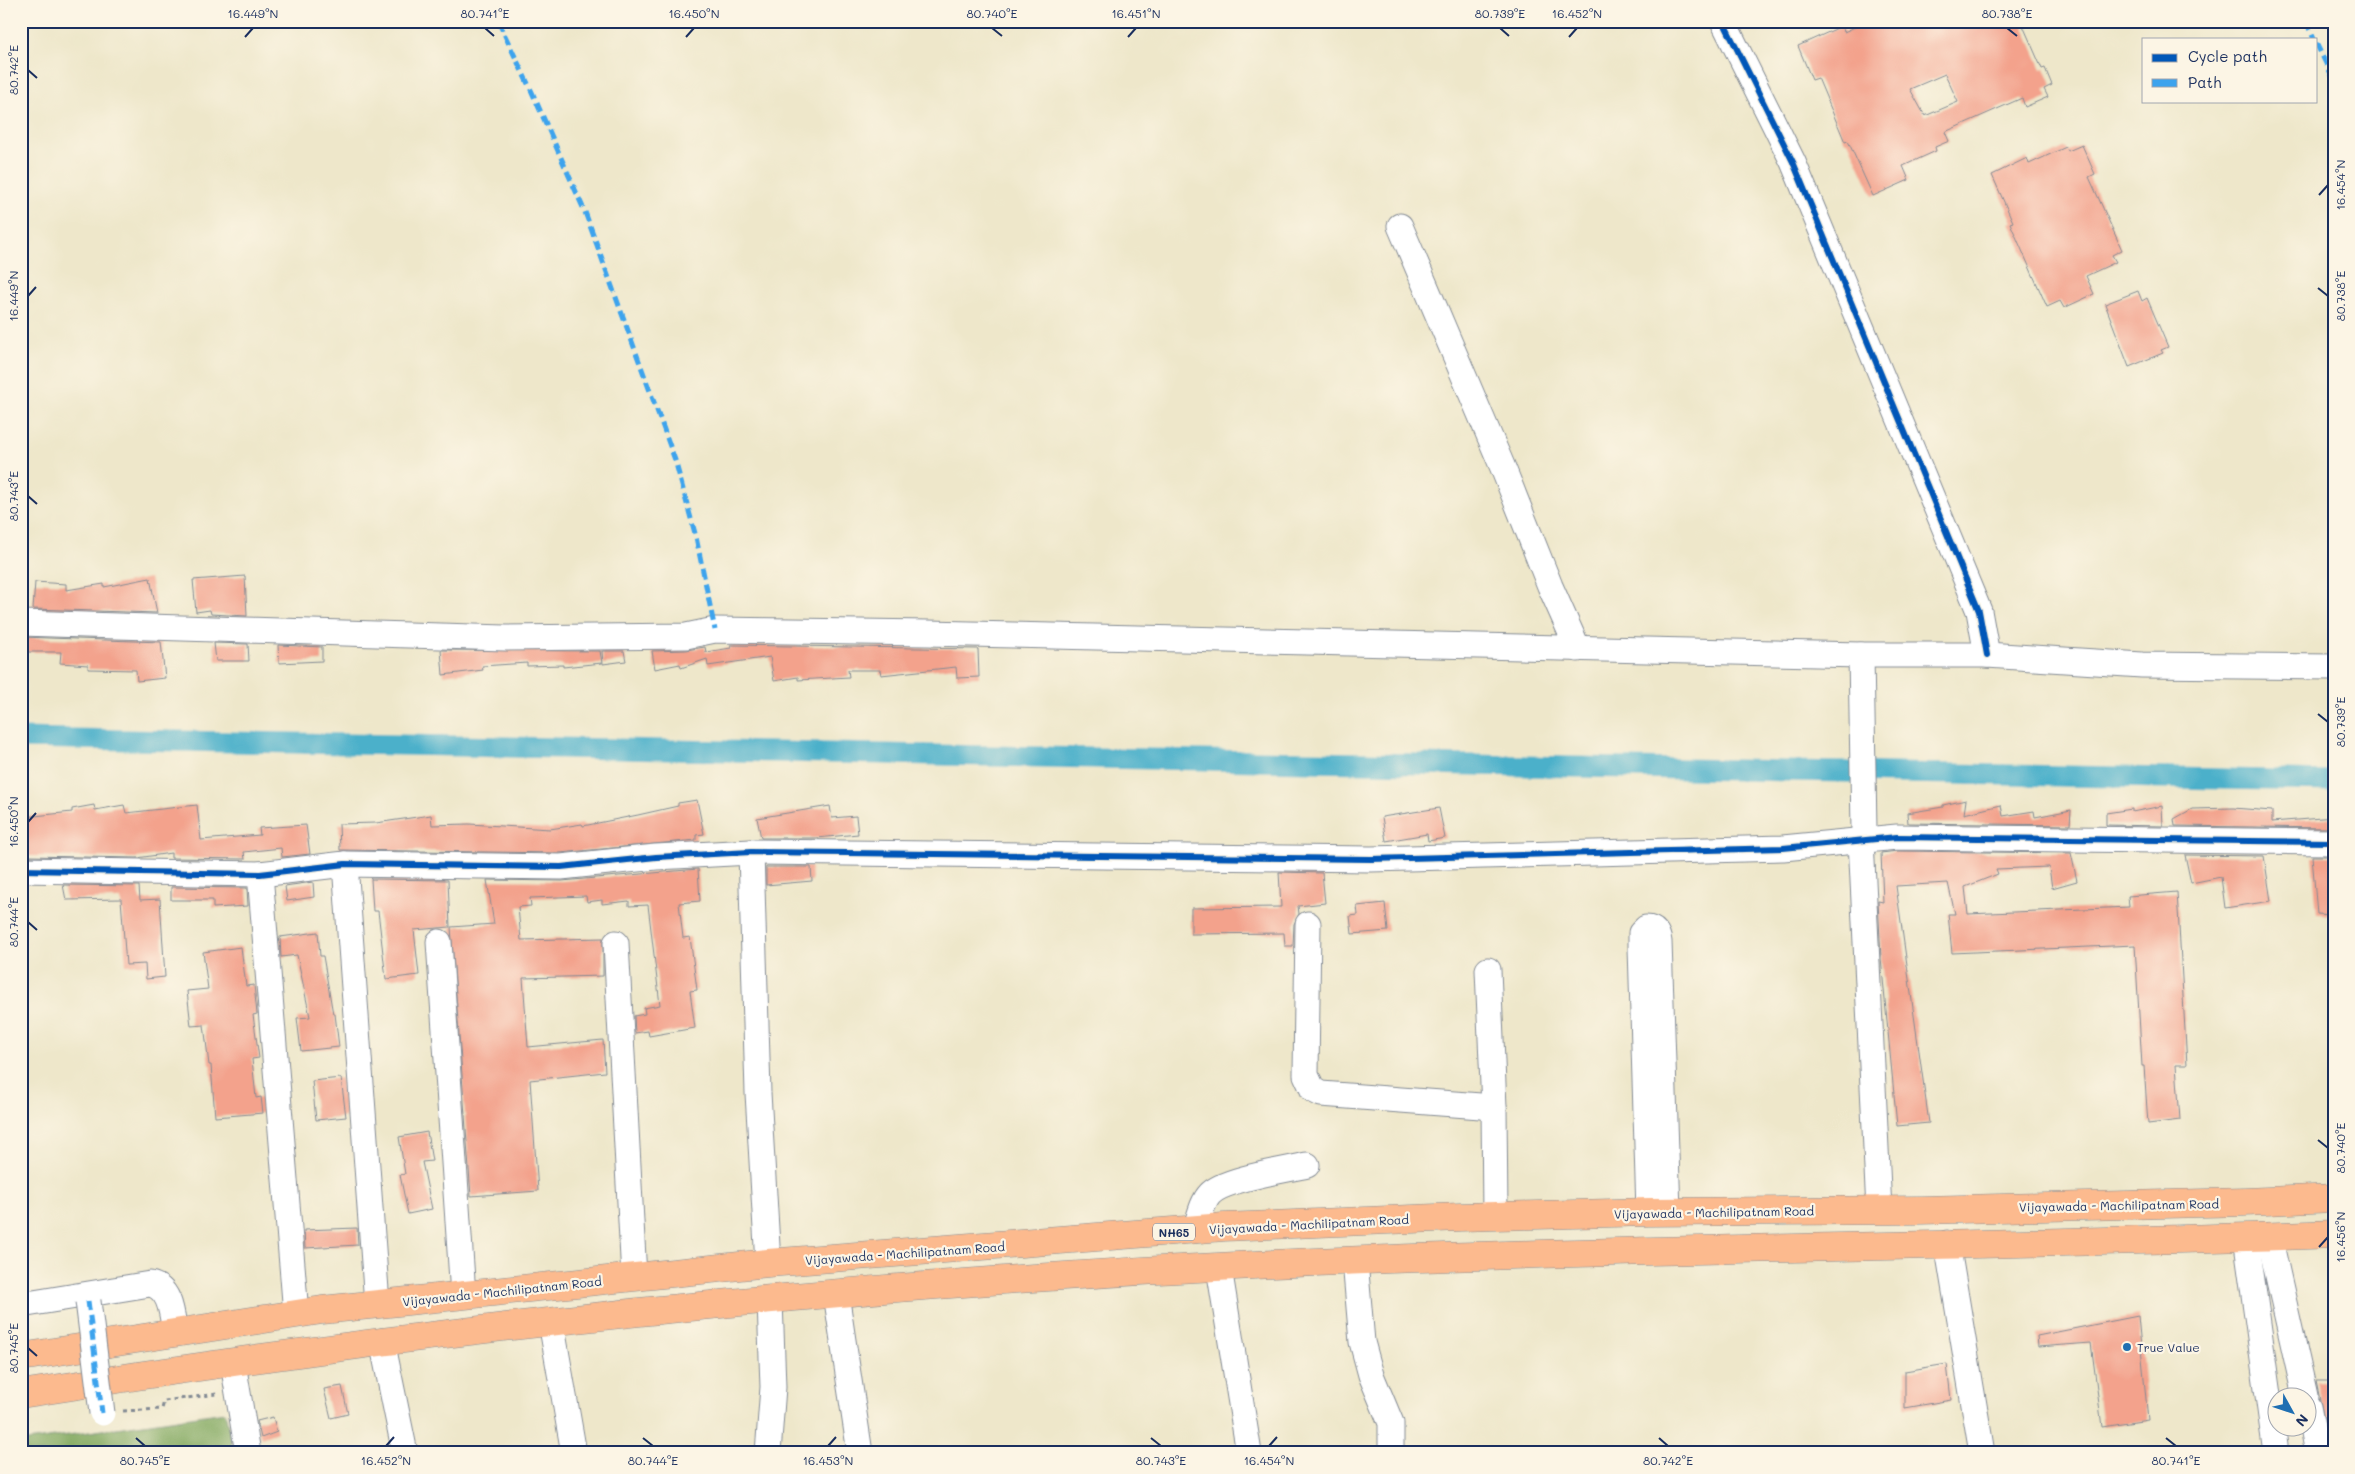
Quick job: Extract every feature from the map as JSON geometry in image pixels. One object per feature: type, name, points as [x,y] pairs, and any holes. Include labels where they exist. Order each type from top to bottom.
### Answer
[{"type":"highway","name":"Vijayawada - Machilipatnam Road","points":[[21,1357],[296,1314],[377,1304],[768,1263],[1195,1230],[1495,1216],[1879,1210],[2245,1202],[2334,1198]]},
{"type":"highway","points":[[21,1394],[382,1341],[770,1300],[965,1283],[1355,1261],[2334,1234]]},
{"type":"street","points":[[1723,21],[1794,162],[1979,612],[1986,654]]},
{"type":"street","points":[[1400,226],[1578,649]]},
{"type":"street","points":[[21,624],[505,638],[686,636],[715,630],[948,633],[1861,656],[1986,654],[2142,665],[2334,667]]},
{"type":"street","points":[[1861,656],[1862,835],[1879,1210]]},
{"type":"street","points":[[21,870],[260,874],[345,864],[561,867],[656,857],[751,852],[1371,859],[1783,848],[1862,835],[2164,842],[2334,842]]},
{"type":"street","points":[[751,852],[758,1093],[768,1263]]},
{"type":"street","points":[[345,864],[377,1304]]},
{"type":"street","points":[[260,874],[296,1314]]},
{"type":"street","points":[[1308,924],[1306,1075],[1313,1090],[1321,1094],[1494,1107]]},
{"type":"street","points":[[1646,928],[1651,928],[1656,932],[1659,942],[1658,1212],[1641,947],[1641,933],[1646,928]]},
{"type":"street","points":[[439,942],[463,1295]]},
{"type":"street","points":[[616,943],[634,1277]]},
{"type":"street","points":[[1488,970],[1494,1107],[1495,1216]]},
{"type":"street","points":[[1195,1230],[1208,1195],[1215,1189],[1228,1183],[1307,1165]]},
{"type":"street","points":[[2258,1236],[2302,1386]]},
{"type":"street","points":[[2258,1236],[2276,1453]]},
{"type":"street","points":[[1947,1244],[1982,1453]]},
{"type":"street","points":[[1355,1261],[1362,1342],[1371,1375],[1391,1423],[1391,1453]]},
{"type":"street","points":[[1219,1268],[1249,1453]]},
{"type":"street","points":[[21,1305],[150,1284],[158,1285],[164,1291],[170,1306],[175,1333]]},
{"type":"street","points":[[836,1294],[860,1453]]},
{"type":"street","points":[[768,1453],[773,1387],[770,1300]]},
{"type":"street","points":[[88,1302],[102,1412]]},
{"type":"street","points":[[551,1322],[574,1453]]},
{"type":"street","points":[[382,1341],[405,1453]]},
{"type":"street","points":[[233,1363],[248,1453]]},
{"type":"street","points":[[2314,1436],[2317,1453]]},
{"type":"path","points":[[102,1412],[162,1409],[164,1401],[238,1391]]},
{"type":"green space","points":[[225,1412],[234,1453],[21,1453],[21,1442]]},
{"type":"building","points":[[1868,21],[2021,21],[2042,69],[2045,68],[2052,85],[2044,89],[2048,97],[2025,107],[2022,98],[1945,132],[1949,141],[1935,147],[1936,151],[1903,166],[1909,180],[1873,196],[1848,141],[1845,142],[1818,78],[1812,80],[1798,46],[1842,26],[1844,32]],"holes":[[[1945,74],[1958,102],[1925,116],[1910,89]]]},
{"type":"building","points":[[2082,145],[2095,174],[2089,177],[2122,250],[2112,255],[2116,262],[2086,276],[2094,294],[2064,308],[2060,301],[2047,307],[2010,223],[2013,222],[1992,175],[2027,158],[2029,164],[2066,147],[2068,151]]},
{"type":"building","points":[[2138,291],[2142,301],[2147,298],[2168,347],[2161,350],[2163,353],[2129,367],[2105,304]]},
{"type":"building","points":[[245,576],[247,616],[211,614],[210,610],[196,612],[193,580]]},
{"type":"building","points":[[150,578],[157,613],[33,609],[35,582],[66,584],[66,590],[104,584],[104,587]]},
{"type":"building","points":[[21,637],[161,642],[165,678],[137,681],[136,670],[88,669],[88,665],[60,663],[61,652],[21,652]]},
{"type":"building","points":[[214,643],[248,644],[249,661],[216,661]]},
{"type":"building","points":[[278,645],[322,647],[322,661],[279,663]]},
{"type":"building","points":[[730,645],[978,649],[979,677],[957,678],[956,667],[881,675],[880,670],[848,670],[849,677],[798,680],[798,677],[774,681],[770,657],[708,666],[707,659],[681,668],[680,664],[655,669],[652,651],[686,650],[705,647],[706,652],[731,648]]},
{"type":"building","points":[[441,650],[600,651],[602,663],[563,667],[563,665],[527,666],[527,663],[482,666],[483,670],[443,675]]},
{"type":"building","points":[[602,651],[624,651],[626,661],[603,664]]},
{"type":"building","points":[[697,800],[704,834],[696,835],[696,840],[560,853],[340,850],[339,824],[376,823],[431,815],[432,825],[469,824],[550,829],[582,824],[583,826],[678,806],[678,803]]},
{"type":"building","points":[[1966,800],[1964,814],[2001,805],[2003,816],[2034,811],[2035,817],[2071,810],[2070,825],[1908,823],[1907,813],[1943,807],[1943,805]]},
{"type":"building","points":[[94,805],[95,810],[124,805],[126,813],[197,805],[201,840],[260,835],[259,828],[306,825],[310,854],[282,857],[281,848],[244,852],[245,859],[171,858],[171,853],[137,858],[29,856],[25,817],[72,812],[72,809]]},
{"type":"building","points":[[830,806],[832,818],[856,816],[858,834],[817,838],[761,838],[757,818]]},
{"type":"building","points":[[2162,806],[2163,826],[2106,825],[2106,813],[2132,809],[2132,812]]},
{"type":"building","points":[[1439,808],[1445,838],[1428,841],[1427,834],[1386,841],[1382,817]]},
{"type":"building","points":[[2233,808],[2272,811],[2272,822],[2334,817],[2334,828],[2175,826],[2174,819],[2192,809]]},
{"type":"building","points":[[1898,851],[2071,853],[2077,881],[2052,888],[2049,867],[1996,869],[1998,874],[1965,887],[1968,914],[2129,907],[2128,896],[2177,892],[2187,1065],[2176,1065],[2180,1120],[2148,1124],[2144,1066],[2142,1066],[2135,945],[1952,953],[1948,914],[1955,914],[1948,883],[1896,886],[1929,1123],[1897,1126],[1881,958],[1878,901],[1883,902],[1881,853]]},
{"type":"building","points":[[2185,855],[2264,856],[2271,901],[2225,908],[2221,877],[2191,883]]},
{"type":"building","points":[[2312,856],[2334,856],[2334,915],[2317,914]]},
{"type":"building","points":[[766,867],[811,867],[812,881],[766,885]]},
{"type":"building","points":[[698,869],[700,901],[679,903],[683,938],[690,937],[697,990],[690,991],[695,1028],[649,1036],[648,1031],[635,1033],[634,1016],[645,1014],[644,1008],[660,1005],[648,905],[629,906],[629,901],[602,904],[602,900],[587,902],[586,896],[530,898],[531,906],[518,907],[521,940],[603,938],[603,976],[523,978],[528,1047],[603,1040],[605,1072],[530,1080],[538,1191],[471,1196],[451,927],[494,924],[487,880],[562,881]]},
{"type":"building","points":[[1279,872],[1322,873],[1325,903],[1298,906],[1299,914],[1294,924],[1293,946],[1285,946],[1284,933],[1191,934],[1191,908],[1281,907]]},
{"type":"building","points":[[371,879],[448,880],[450,927],[414,930],[419,975],[386,979],[378,911],[373,911]]},
{"type":"building","points":[[313,882],[314,897],[287,901],[285,886]]},
{"type":"building","points":[[63,885],[139,886],[140,900],[160,899],[165,977],[146,979],[145,964],[126,965],[121,899],[66,900]]},
{"type":"building","points":[[171,887],[247,888],[248,906],[213,908],[213,900],[171,900]]},
{"type":"building","points":[[1385,903],[1388,931],[1352,934],[1350,916],[1358,915],[1357,906]]},
{"type":"building","points":[[318,932],[320,956],[323,956],[333,1014],[335,1014],[339,1047],[301,1051],[297,1018],[310,1017],[297,955],[281,957],[280,937]]},
{"type":"building","points":[[241,947],[246,986],[254,985],[257,1014],[253,1015],[259,1058],[252,1059],[256,1098],[261,1097],[263,1113],[215,1117],[211,1065],[209,1065],[204,1025],[191,1026],[187,991],[208,989],[203,952]]},
{"type":"building","points":[[341,1078],[346,1117],[316,1120],[312,1081]]},
{"type":"building","points":[[427,1132],[432,1161],[422,1162],[432,1209],[408,1214],[400,1175],[405,1174],[399,1137]]},
{"type":"building","points":[[357,1228],[358,1245],[305,1248],[304,1230]]},
{"type":"building","points":[[2138,1316],[2148,1420],[2102,1427],[2091,1343],[2038,1347],[2037,1336]]},
{"type":"building","points":[[1947,1364],[1951,1400],[1905,1408],[1905,1371]]},
{"type":"building","points":[[2316,1381],[2334,1381],[2334,1453],[2331,1453]]},
{"type":"building","points":[[342,1386],[348,1414],[331,1418],[324,1389]]},
{"type":"building","points":[[273,1417],[277,1432],[261,1438],[257,1421]]},
{"type":"waterway","points":[[21,738],[2334,781]]},
{"type":"marked path","points":[[498,21],[532,92],[585,212],[675,460],[696,537],[715,630]]},
{"type":"marked path","points":[[2306,21],[2314,38]]},
{"type":"marked path","points":[[2318,47],[2334,80]]},
{"type":"marked path","points":[[88,1301],[102,1413]]},
{"type":"cycle path","points":[[1723,21],[1793,162],[1979,611],[1987,655]]},
{"type":"cycle path","points":[[21,870],[260,874],[345,864],[561,867],[656,857],[751,852],[1371,859],[1783,848],[1897,837],[2334,842]]},
{"type":"place","name":"True Value","points":[[2127,1347]]}]
